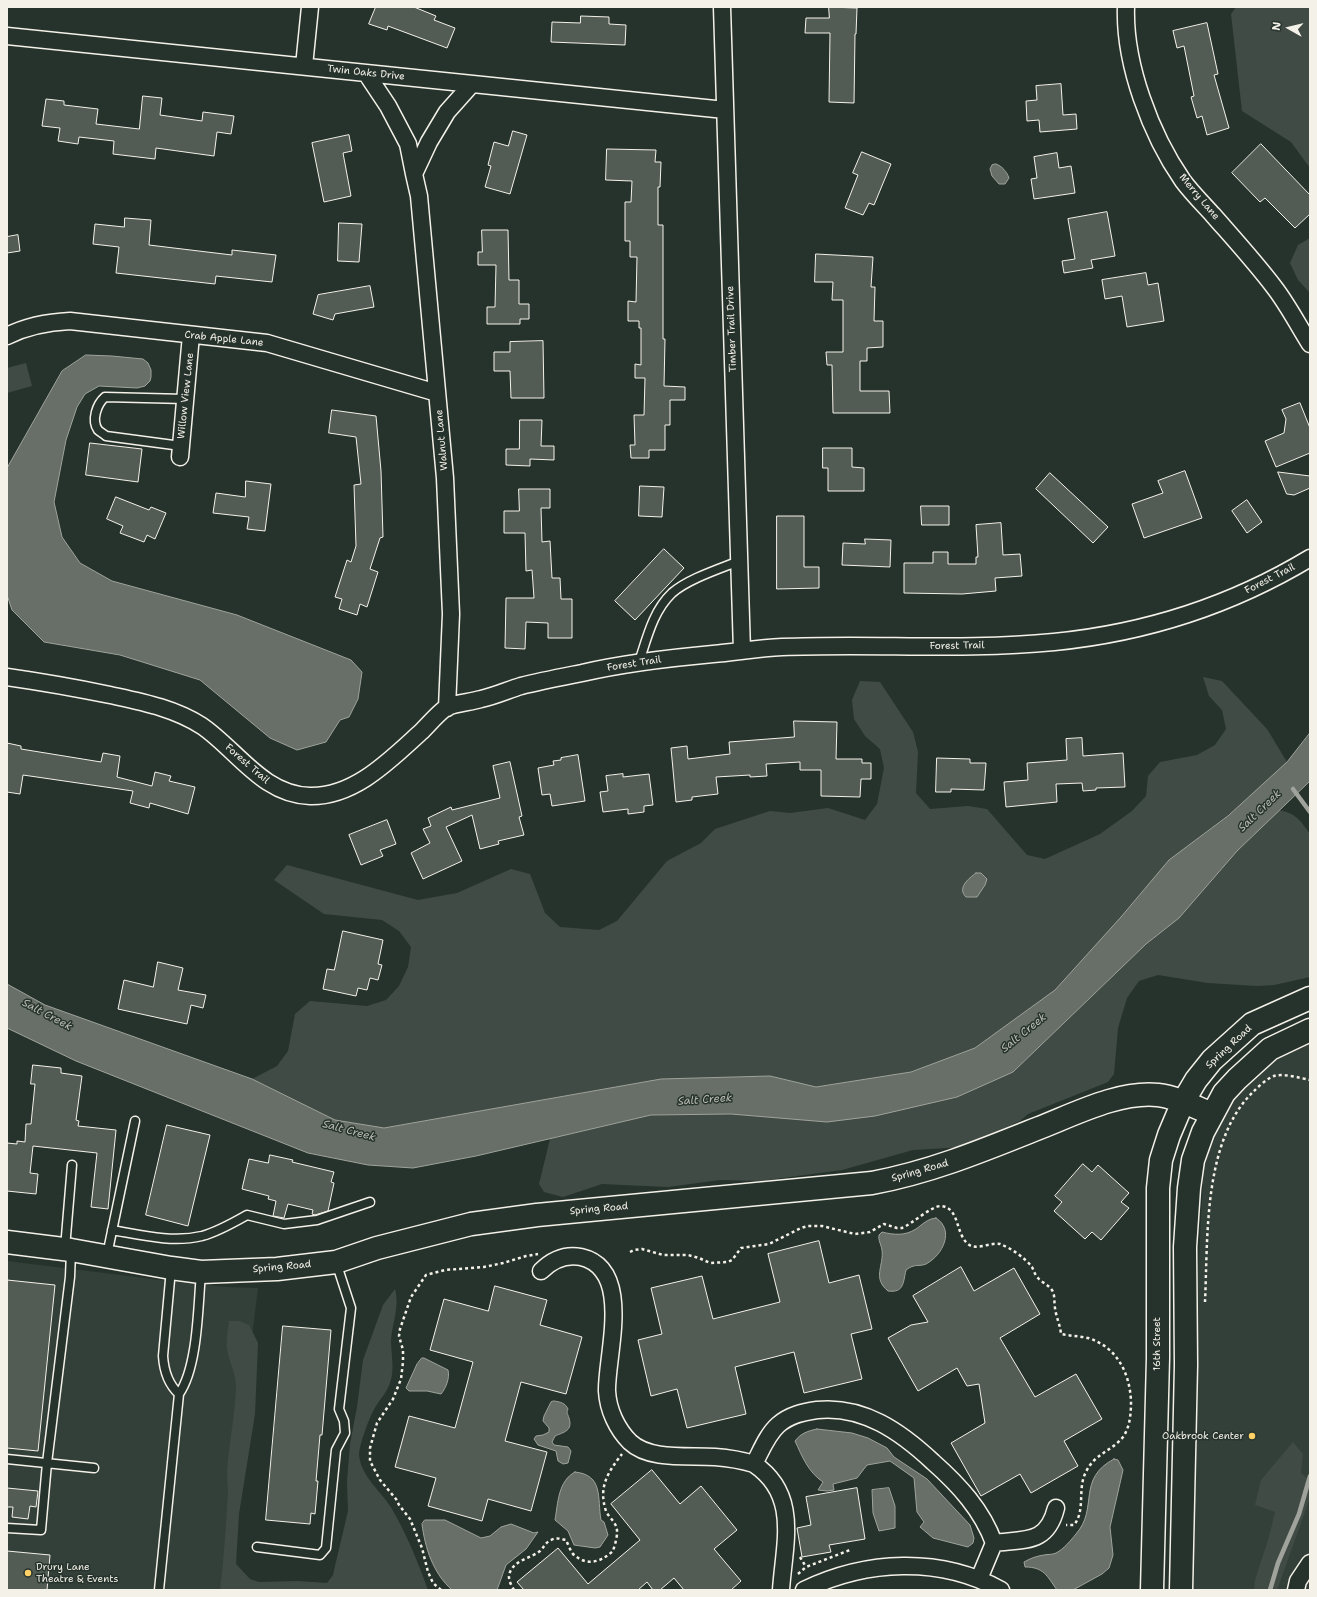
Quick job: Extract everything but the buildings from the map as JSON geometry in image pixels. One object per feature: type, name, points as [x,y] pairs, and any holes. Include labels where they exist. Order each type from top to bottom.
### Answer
[{"type":"street","points":[[304,66],[310,7]]},
{"type":"street","name":"Timber Trail Drive","points":[[722,7],[742,651]]},
{"type":"street","name":"Merry Lane","points":[[1126,7],[1128,38],[1137,84],[1150,120],[1164,151],[1184,182],[1275,288],[1310,344]]},
{"type":"street","name":"Twin Oaks Drive","points":[[7,36],[725,110]]},
{"type":"street","name":"Walnut Lane","points":[[366,73],[388,106],[408,144],[419,196],[445,478],[451,614],[447,708]]},
{"type":"street","points":[[414,174],[429,142],[447,112],[472,84]]},
{"type":"street","name":"Crab Apple Lane","points":[[7,336],[38,324],[70,321],[267,343],[437,393]]},
{"type":"street","name":"Willow View Lane","points":[[180,452],[191,335]]},
{"type":"street","name":"Forest Trail","points":[[7,677],[67,686],[152,704],[168,709],[200,725],[219,739],[267,783],[281,790],[307,796],[325,795],[357,784],[388,761],[447,708],[485,698],[520,686],[598,669],[639,662],[781,647],[993,646],[1084,639],[1144,627],[1209,607],[1256,587],[1310,558]]},
{"type":"street","name":"Spring Road","points":[[1183,1102],[1196,1080],[1212,1060],[1252,1024],[1310,998]]},
{"type":"street","points":[[1181,1590],[1186,1365],[1185,1247],[1189,1188],[1194,1160],[1202,1132],[1224,1093],[1237,1079],[1270,1050],[1310,1030]]},
{"type":"street","name":"Spring Road","points":[[7,1242],[107,1256],[201,1272],[277,1269],[336,1262],[376,1248],[492,1220],[891,1180],[956,1161],[1116,1099],[1128,1096],[1158,1095],[1183,1102],[1212,1114]]},
{"type":"street","name":"16th Street","points":[[1152,1590],[1158,1358],[1158,1188],[1161,1160],[1169,1135],[1183,1102]]},
{"type":"street","points":[[545,1267],[562,1257],[575,1256],[597,1264],[605,1275],[614,1305],[614,1325],[607,1391],[610,1408],[619,1428],[632,1444],[643,1450],[658,1454],[729,1458],[754,1464],[769,1476],[781,1495],[787,1535],[781,1589]]},
{"type":"street","points":[[754,1464],[771,1432],[778,1425],[795,1415],[827,1409],[865,1416],[878,1422],[917,1446],[949,1476],[978,1510],[988,1526],[994,1544],[978,1579]]},
{"type":"street","points":[[994,1544],[1037,1537],[1045,1532],[1054,1515]]},
{"type":"street","points":[[1296,1590],[1298,1581],[1310,1563]]},
{"type":"street","points":[[804,1590],[848,1573],[888,1566],[926,1566],[960,1573],[978,1579],[1001,1590]]},
{"type":"lane","points":[[180,452],[106,436],[98,430],[95,418],[99,402],[105,397],[185,399]]},
{"type":"lane","points":[[639,662],[651,626],[662,605],[673,593],[698,578],[739,561]]},
{"type":"lane","points":[[107,1256],[135,1121]]},
{"type":"lane","points":[[7,1528],[41,1530],[47,1463],[70,1277],[68,1250],[72,1165]]},
{"type":"lane","points":[[112,1230],[152,1237],[177,1238],[202,1236],[231,1224],[247,1215],[284,1224],[317,1220],[370,1202]]},
{"type":"lane","points":[[257,1547],[320,1555],[326,1548],[336,1450],[345,1433],[344,1421],[339,1409],[351,1308],[336,1262]]},
{"type":"lane","points":[[171,1268],[163,1356],[167,1378],[179,1394]]},
{"type":"lane","points":[[159,1590],[179,1394],[184,1387],[193,1356],[201,1272]]},
{"type":"lane","points":[[7,1459],[94,1468]]},
{"type":"path","points":[[1205,1310],[1211,1190],[1215,1166],[1232,1119],[1248,1097],[1259,1086],[1274,1076],[1286,1076],[1310,1080]]},
{"type":"path","points":[[630,1252],[642,1249],[663,1255],[688,1255],[710,1263],[728,1262],[732,1260],[741,1248],[769,1244],[808,1226],[822,1226],[855,1234],[870,1232],[884,1224],[902,1228],[932,1209],[940,1206],[949,1209],[953,1212],[958,1229],[964,1240],[969,1245],[977,1247],[991,1243],[1000,1244],[1027,1262],[1038,1279],[1048,1286],[1053,1292],[1055,1309],[1060,1324],[1061,1334],[1086,1338],[1103,1345],[1111,1351],[1121,1363],[1128,1377],[1131,1405],[1127,1430],[1114,1446],[1103,1452],[1095,1459],[1086,1471],[1081,1491],[1081,1511],[1076,1523],[1074,1525],[1067,1525],[1054,1515]]},
{"type":"path","points":[[441,1590],[433,1583],[428,1572],[422,1548],[410,1519],[380,1480],[370,1460],[370,1448],[376,1423],[393,1398],[401,1379],[403,1350],[399,1336],[400,1329],[411,1297],[426,1275],[445,1270],[484,1267],[535,1254],[542,1256],[545,1267]]},
{"type":"path","points":[[514,1590],[510,1583],[509,1576],[512,1569],[523,1559],[536,1553],[549,1540],[556,1538],[566,1540],[572,1553],[585,1560],[595,1562],[600,1561],[613,1551],[617,1528],[606,1511],[603,1496],[604,1483],[608,1473],[632,1444]]},
{"type":"path","points":[[781,1589],[806,1567],[850,1550]]},
{"type":"shaded area","points":[[1236,7],[1310,7],[1310,168],[1291,142],[1242,111],[1231,14]]},
{"type":"shaded area","points":[[1310,238],[1310,293],[1298,280],[1290,263],[1298,245]]},
{"type":"shaded area","points":[[26,363],[32,386],[7,393],[7,368]]},
{"type":"shaded area","points":[[1203,677],[1222,681],[1267,729],[1287,762],[1233,811],[1169,860],[1121,917],[1055,990],[975,1048],[911,1072],[816,1087],[770,1076],[661,1079],[384,1128],[335,1120],[252,1079],[277,1066],[288,1051],[295,1014],[310,1001],[367,1006],[386,1000],[399,986],[408,967],[411,947],[399,931],[382,920],[324,914],[274,880],[287,865],[418,900],[457,893],[511,869],[530,874],[545,913],[560,927],[599,930],[617,921],[667,861],[701,843],[715,829],[770,811],[790,813],[828,808],[865,820],[877,804],[884,768],[880,749],[865,736],[854,719],[852,700],[860,681],[880,682],[913,732],[918,752],[916,793],[930,809],[968,806],[987,809],[1027,855],[1045,859],[1100,834],[1132,811],[1146,796],[1148,776],[1160,762],[1197,755],[1215,745],[1226,729],[1222,710],[1209,696]]},
{"type":"shaded area","points":[[1279,810],[1290,813],[1298,818],[1310,834],[1310,977],[1274,985],[1257,986],[1208,983],[1158,975],[1139,981],[1127,998],[1118,1028],[1114,1074],[1108,1082],[1028,1114],[1020,1121],[963,1147],[913,1150],[842,1170],[760,1181],[720,1180],[668,1187],[602,1184],[563,1197],[544,1192],[539,1184],[550,1139],[651,1115],[731,1114],[1013,1072],[1146,944],[1179,918],[1237,851]]},
{"type":"shaded area","name":"Oakbrook Center","points":[[1310,1040],[1310,1590],[1193,1590],[1196,1314],[1204,1162],[1211,1141],[1222,1117],[1242,1087],[1271,1060]]},
{"type":"shaded area","points":[[7,1261],[185,1283],[258,1288],[221,1590],[7,1590]]},
{"type":"shaded area","points":[[395,1289],[397,1302],[391,1340],[393,1367],[390,1383],[371,1416],[359,1450],[359,1455],[364,1470],[372,1484],[388,1503],[403,1529],[428,1590],[220,1590],[228,1493],[227,1472],[236,1387],[235,1377],[227,1349],[229,1321],[239,1321],[249,1325],[258,1343],[255,1414],[239,1514],[236,1564],[250,1579],[259,1582],[298,1581],[327,1583],[333,1575],[348,1511],[347,1482],[350,1444],[357,1407],[363,1360],[383,1305]]},
{"type":"shaded area","points":[[1293,1442],[1303,1454],[1301,1473],[1310,1481],[1310,1498],[1277,1590],[1254,1590],[1255,1580],[1269,1537],[1275,1512],[1255,1505],[1261,1480]]},
{"type":"water","points":[[996,164],[1006,171],[1009,178],[1005,184],[999,184],[992,176],[990,169],[992,165]]},
{"type":"water","points":[[86,355],[143,359],[148,363],[151,370],[151,377],[150,381],[145,386],[137,388],[99,386],[85,394],[77,407],[66,440],[54,502],[62,537],[80,563],[112,581],[237,615],[351,660],[362,672],[358,699],[349,717],[340,720],[326,742],[297,750],[270,738],[200,680],[120,655],[44,642],[12,610],[7,595],[7,468],[62,371]]},
{"type":"water","name":"Salt Creek","points":[[1310,733],[1310,781],[1237,851],[1179,918],[1146,944],[1013,1072],[957,1097],[875,1116],[827,1122],[731,1114],[651,1115],[476,1156],[413,1168],[368,1165],[308,1153],[76,1061],[7,1028],[7,984],[45,1005],[252,1079],[335,1120],[384,1128],[661,1079],[770,1076],[816,1087],[911,1072],[975,1048],[1055,990],[1121,917],[1169,860],[1229,815],[1287,762]]},
{"type":"water","points":[[976,873],[981,873],[987,879],[985,885],[977,897],[966,897],[963,887]]},
{"type":"water","points":[[936,1218],[942,1223],[945,1229],[946,1235],[942,1249],[926,1264],[914,1266],[906,1270],[900,1289],[888,1291],[883,1286],[880,1277],[882,1250],[879,1235],[882,1232],[895,1234],[908,1233]]},
{"type":"water","points":[[422,1358],[448,1370],[447,1383],[441,1394],[427,1391],[409,1391],[406,1388],[417,1364]]},
{"type":"water","points":[[554,1401],[566,1405],[570,1422],[569,1428],[555,1436],[552,1442],[554,1445],[568,1447],[571,1451],[568,1463],[563,1464],[558,1461],[556,1451],[538,1445],[534,1439],[536,1436],[549,1432],[549,1428],[543,1421],[551,1402]]},
{"type":"water","points":[[817,1429],[852,1433],[868,1438],[887,1448],[894,1457],[927,1479],[970,1525],[974,1538],[973,1543],[968,1547],[933,1538],[920,1527],[924,1522],[917,1512],[914,1478],[890,1461],[867,1465],[857,1478],[833,1484],[834,1490],[818,1490],[823,1482],[809,1469],[795,1441],[805,1433]]},
{"type":"water","points":[[1114,1459],[1118,1460],[1123,1470],[1110,1527],[1113,1555],[1109,1568],[1102,1574],[1073,1590],[1057,1590],[1044,1573],[1031,1567],[1025,1567],[1024,1562],[1036,1557],[1056,1553],[1070,1542],[1083,1524],[1091,1485],[1095,1476],[1102,1467]]},
{"type":"water","points":[[575,1472],[584,1474],[591,1478],[597,1489],[601,1520],[604,1522],[608,1535],[600,1547],[595,1548],[574,1545],[568,1531],[555,1520],[558,1500],[562,1487],[569,1476]]},
{"type":"water","points":[[889,1488],[895,1506],[895,1528],[879,1531],[873,1513],[872,1490]]},
{"type":"water","points":[[425,1520],[445,1520],[481,1538],[490,1536],[501,1527],[511,1524],[534,1533],[538,1532],[526,1549],[506,1565],[497,1590],[452,1590],[440,1576],[431,1560],[425,1542],[422,1524]]},
{"type":"waterway","points":[[1293,789],[1310,812]]},
{"type":"waterway","points":[[1270,1590],[1278,1563],[1299,1514],[1310,1476]]},
{"type":"place","name":"Oakbrook Center","points":[[1252,1436]]},
{"type":"place","name":"Drury Lane Theatre & Events","points":[[28,1573]]}]
